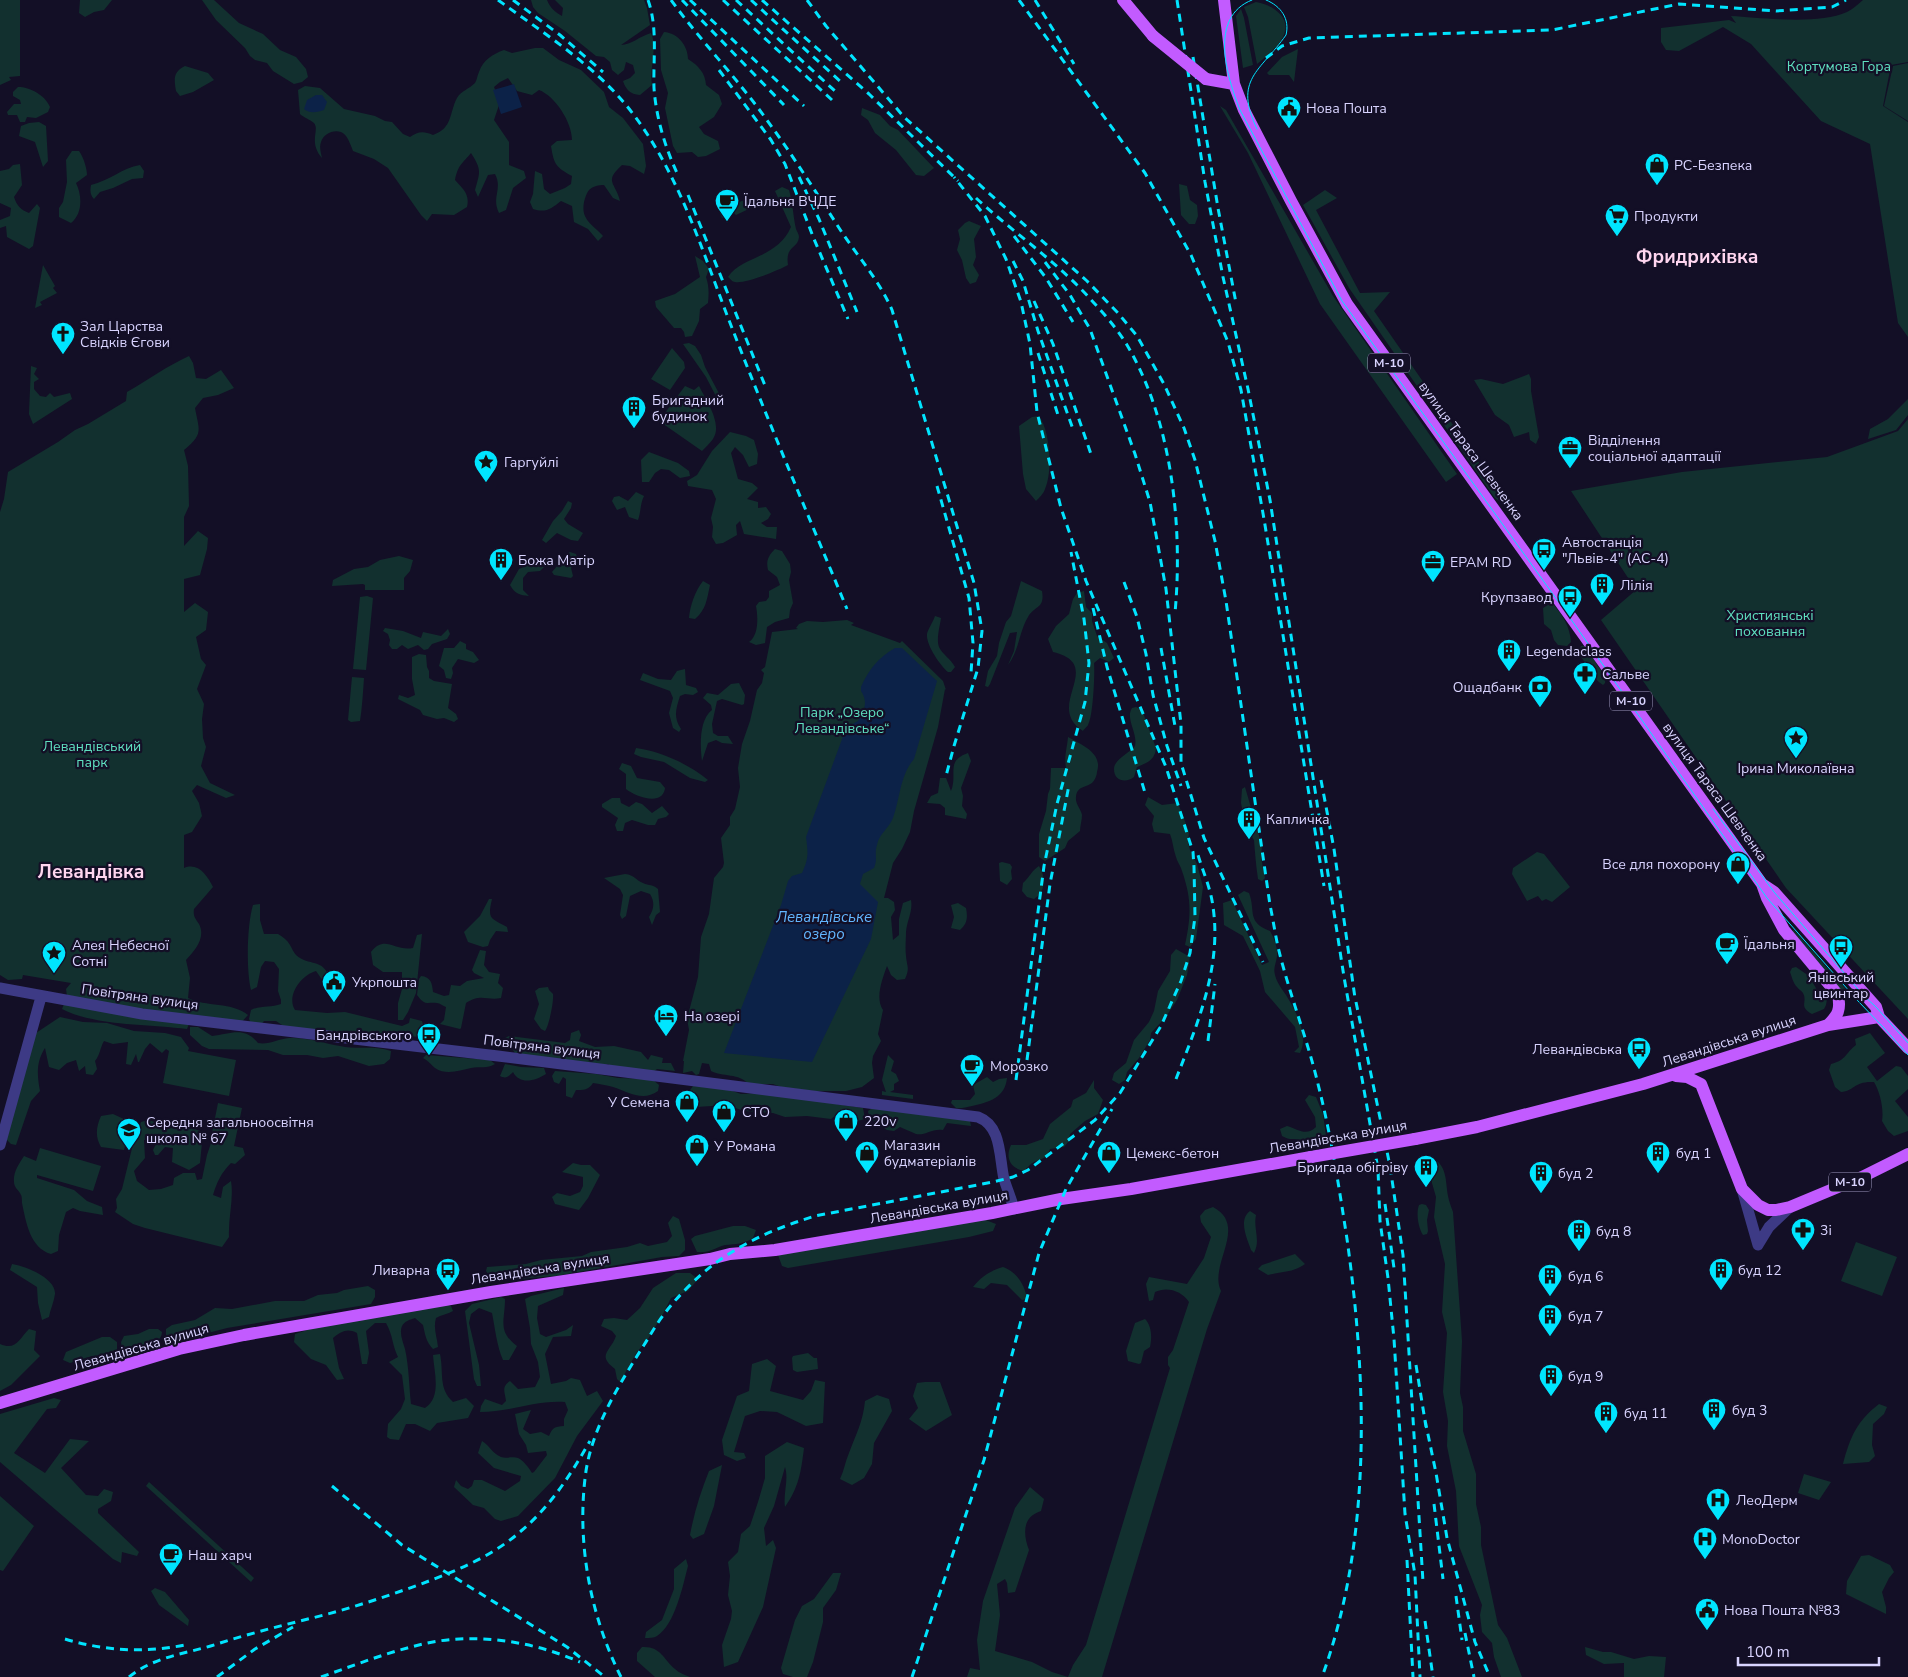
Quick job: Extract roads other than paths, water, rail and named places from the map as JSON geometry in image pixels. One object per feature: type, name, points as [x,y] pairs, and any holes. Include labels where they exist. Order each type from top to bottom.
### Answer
[{"type":"main road","points":[[1123,0],[1153,36],[1206,79],[1234,84]]},
{"type":"main road","name":"вулиця Тараса Шевченка","points":[[1224,0],[1234,84],[1244,110],[1347,304],[1762,884],[1784,930],[1838,995],[1840,1006],[1838,1016],[1828,1025]]},
{"type":"main road","name":"вулиця Тараса Шевченка","points":[[1762,884],[1774,892],[1876,1007],[1879,1017],[1908,1048]]},
{"type":"main road","name":"Левандівська вулиця","points":[[0,1403],[180,1350],[244,1335],[477,1294],[730,1254],[775,1250],[1477,1127],[1673,1075],[1828,1025],[1879,1017]]},
{"type":"main road","points":[[1673,1075],[1687,1077],[1701,1084],[1714,1062]]},
{"type":"main road","name":"М-10","points":[[1701,1084],[1742,1189],[1758,1205],[1768,1210],[1790,1207],[1862,1177],[1908,1154]]},
{"type":"street","name":"Повітряна вулиця","points":[[0,988],[142,1014],[245,1028],[508,1057],[978,1117],[988,1120],[993,1127],[1004,1179],[1011,1195],[1014,1209]]},
{"type":"street","points":[[0,1145],[41,997]]},
{"type":"street","points":[[1742,1189],[1758,1245],[1769,1227],[1790,1207]]},
{"type":"water","points":[[514,84],[522,107],[501,114],[493,90]]},
{"type":"water","points":[[316,95],[322,95],[327,102],[324,110],[317,112],[306,111],[304,109],[307,100]]},
{"type":"water","name":"Левандівське озеро","points":[[895,648],[902,648],[937,681],[914,759],[909,765],[903,780],[893,818],[878,841],[874,868],[863,874],[860,884],[878,902],[871,939],[812,1062],[724,1053],[781,905],[788,881],[792,876],[802,873],[806,863],[806,837],[845,731],[849,726],[858,721],[864,710],[865,702],[861,687],[875,664]]},
{"type":"tram line","points":[[1252,0],[1238,8],[1230,20],[1225,34],[1226,65],[1230,81],[1240,110],[1342,301],[1570,618],[1767,898],[1908,1055]]},
{"type":"tram line","points":[[1257,129],[1250,112],[1249,87],[1259,68],[1286,35],[1287,29],[1285,18],[1280,9],[1266,0]]},
{"type":"tram line","points":[[1713,809],[1774,892],[1864,996],[1908,1043]]},
{"type":"railway","points":[[498,0],[597,75],[626,105],[645,131],[661,158],[689,215],[734,333],[847,609]]},
{"type":"railway","points":[[513,0],[560,35],[603,72]]},
{"type":"railway","points":[[648,0],[654,33],[654,88],[657,110],[665,142],[677,173]]},
{"type":"railway","points":[[671,0],[753,101],[774,130],[876,280],[892,310],[974,583],[982,631],[978,668],[946,776]]},
{"type":"railway","points":[[682,0],[784,105]]},
{"type":"railway","points":[[690,0],[804,106]]},
{"type":"railway","points":[[723,0],[832,100]]},
{"type":"railway","points":[[736,0],[836,92]]},
{"type":"railway","points":[[751,0],[841,82]]},
{"type":"railway","points":[[762,0],[869,94],[958,181]]},
{"type":"railway","points":[[807,0],[826,26],[904,117],[1087,281],[1118,313],[1137,336],[1164,384],[1184,428],[1195,460],[1215,541],[1226,601],[1270,905],[1278,947],[1314,1067],[1327,1122],[1344,1220],[1354,1293],[1361,1404],[1361,1460],[1357,1516],[1350,1571],[1338,1625],[1322,1677]]},
{"type":"railway","points":[[1019,0],[1145,173],[1191,255],[1228,342],[1241,390],[1264,519],[1324,886]]},
{"type":"railway","points":[[1035,0],[1074,64]]},
{"type":"railway","points":[[1177,0],[1205,182],[1270,500],[1344,977],[1378,1169],[1380,1221],[1394,1339],[1405,1514],[1415,1575],[1420,1677]]},
{"type":"railway","points":[[1266,58],[1282,46],[1309,38],[1552,30],[1679,4],[1776,11],[1832,7],[1846,0]]},
{"type":"railway","points":[[1193,57],[1236,303]]},
{"type":"railway","points":[[719,70],[771,140],[785,164],[848,319]]},
{"type":"railway","points":[[799,177],[819,219],[857,312]]},
{"type":"railway","points":[[621,1677],[601,1628],[588,1577],[583,1524],[583,1497],[586,1471],[595,1438],[609,1405],[635,1359],[669,1307],[707,1269],[749,1242],[788,1225],[815,1216],[993,1182],[1013,1177],[1028,1170],[1095,1120],[1120,1093],[1161,1026],[1181,981],[1190,953],[1195,917],[1193,852],[1166,767],[1086,581],[1061,508],[1037,412],[1030,344],[1021,302],[1006,259],[985,216],[954,177]]},
{"type":"railway","points":[[688,195],[766,388]]},
{"type":"railway","points":[[976,198],[1080,288],[1120,334],[1142,375],[1155,407],[1171,475],[1177,545],[1175,613]]},
{"type":"railway","points":[[1014,236],[1046,278],[1073,322]]},
{"type":"railway","points":[[1013,261],[1023,281],[1038,331],[1074,432]]},
{"type":"railway","points":[[1045,262],[1070,295],[1090,329],[1135,454],[1150,502],[1166,589],[1181,724],[1181,763],[1204,838],[1263,962]]},
{"type":"railway","points":[[1034,301],[1053,344],[1092,457]]},
{"type":"railway","points":[[1038,353],[1058,415]]},
{"type":"railway","points":[[937,486],[969,598],[973,643],[971,673]]},
{"type":"railway","points":[[1016,1080],[1044,866],[1057,804],[1085,702],[1089,663],[1084,619],[1071,552]]},
{"type":"railway","points":[[1124,582],[1137,617],[1153,695],[1167,746],[1181,786]]},
{"type":"railway","points":[[1093,608],[1107,667],[1146,796]]},
{"type":"railway","points":[[1161,648],[1175,726]]},
{"type":"railway","points":[[1321,780],[1334,849],[1355,998]]},
{"type":"railway","points":[[1027,1060],[1050,884],[1069,785]]},
{"type":"railway","points":[[1176,1079],[1206,995],[1214,952],[1215,929],[1212,900],[1198,855]]},
{"type":"railway","points":[[1208,1041],[1215,984]]},
{"type":"railway","points":[[1356,1002],[1390,1166],[1403,1255],[1423,1582]]},
{"type":"railway","points":[[912,1677],[984,1460],[1039,1253],[1066,1189],[1112,1109]]},
{"type":"railway","points":[[1385,1204],[1394,1268]]},
{"type":"railway","points":[[1416,1365],[1426,1427]]},
{"type":"railway","points":[[1425,1420],[1447,1538],[1475,1642],[1490,1677]]},
{"type":"railway","points":[[129,1677],[149,1664],[171,1656],[367,1602],[434,1579],[474,1562],[510,1540],[542,1511],[568,1477],[590,1441]]},
{"type":"railway","points":[[332,1486],[402,1545],[567,1647],[605,1677]]},
{"type":"railway","points":[[1434,1504],[1443,1579]]},
{"type":"railway","points":[[1407,1560],[1413,1677]]},
{"type":"railway","points":[[1456,1596],[1462,1640]]},
{"type":"railway","points":[[1425,1621],[1433,1677]]},
{"type":"railway","points":[[217,1677],[255,1649],[293,1627]]},
{"type":"railway","points":[[1465,1633],[1474,1677]]},
{"type":"railway","points":[[65,1639],[125,1650],[170,1648],[185,1645]]},
{"type":"railway","points":[[321,1677],[410,1647],[443,1640],[483,1639],[523,1644],[580,1662]]},
{"type":"place","name":"Нова Пошта","points":[[1289,129]]},
{"type":"place","name":"РС-Безпека","points":[[1657,186]]},
{"type":"place","name":"Їдальня ВЧДЕ","points":[[727,222]]},
{"type":"place","name":"Продукти","points":[[1617,237]]},
{"type":"place","name":"Зал Царства Свідків Єгови","points":[[63,355]]},
{"type":"place","name":"Бригадний будинок","points":[[634,429]]},
{"type":"place","name":"Відділення соціальної адаптації","points":[[1570,469]]},
{"type":"place","name":"Гаргуйлі","points":[[486,483]]},
{"type":"place","name":"Автостанція \"Львів-4\" (АС-4)","points":[[1544,571]]},
{"type":"place","name":"Божа Матір","points":[[501,581]]},
{"type":"place","name":"EPAM RD","points":[[1433,583]]},
{"type":"place","name":"Лілія","points":[[1602,606]]},
{"type":"place","name":"Крупзавод","points":[[1570,618]]},
{"type":"place","name":"Legendaclass","points":[[1509,672]]},
{"type":"place","name":"Сальве","points":[[1585,695]]},
{"type":"place","name":"Ощадбанк","points":[[1540,708]]},
{"type":"place","name":"Ірина Миколаївна","points":[[1796,759]]},
{"type":"place","name":"Капличка","points":[[1249,840]]},
{"type":"place","name":"Все для похорону","points":[[1738,885]]},
{"type":"place","name":"Їдальня","points":[[1727,965]]},
{"type":"place","name":"Янівський цвинтар","points":[[1841,968]]},
{"type":"place","name":"Алея Небесної Сотні","points":[[54,974]]},
{"type":"place","name":"Укрпошта","points":[[334,1003]]},
{"type":"place","name":"На озері","points":[[666,1037]]},
{"type":"place","name":"Бандрівського","points":[[429,1056]]},
{"type":"place","name":"Левандівська","points":[[1639,1070]]},
{"type":"place","name":"Морозко","points":[[972,1087]]},
{"type":"place","name":"У Семена","points":[[687,1123]]},
{"type":"place","name":"СТО","points":[[724,1133]]},
{"type":"place","name":"220v","points":[[846,1142]]},
{"type":"place","name":"Середня загальноосвітня школа № 67","points":[[129,1151]]},
{"type":"place","name":"У Романа","points":[[697,1167]]},
{"type":"place","name":"Магазин будматеріалів","points":[[867,1174]]},
{"type":"place","name":"Цемекс-бетон","points":[[1109,1174]]},
{"type":"place","name":"буд 1","points":[[1658,1174]]},
{"type":"place","name":"Бригада обігріву","points":[[1426,1188]]},
{"type":"place","name":"буд 2","points":[[1541,1194]]},
{"type":"place","name":"3і","points":[[1803,1251]]},
{"type":"place","name":"буд 8","points":[[1579,1252]]},
{"type":"place","name":"Ливарна","points":[[448,1291]]},
{"type":"place","name":"буд 12","points":[[1721,1291]]},
{"type":"place","name":"буд 6","points":[[1550,1297]]},
{"type":"place","name":"буд 7","points":[[1550,1337]]},
{"type":"place","name":"буд 9","points":[[1551,1397]]},
{"type":"place","name":"буд 3","points":[[1714,1431]]},
{"type":"place","name":"буд 11","points":[[1606,1434]]},
{"type":"place","name":"ЛеоДерм","points":[[1718,1521]]},
{"type":"place","name":"MonoDoctor","points":[[1705,1560]]},
{"type":"place","name":"Наш харч","points":[[171,1576]]},
{"type":"place","name":"Нова Пошта №83","points":[[1707,1631]]},
{"type":"district","name":"Фридрихівка","points":[[1697,257]]},
{"type":"district","name":"Левандівка","points":[[91,872]]},
{"type":"park label","name":"Кортумова Гора","points":[[1839,66]]},
{"type":"park label","name":"Християнські поховання","points":[[1770,624]]},
{"type":"park label","name":"Парк „Озеро Левандівське“","points":[[842,720]]},
{"type":"park label","name":"Левандівський парк","points":[[92,754]]}]
